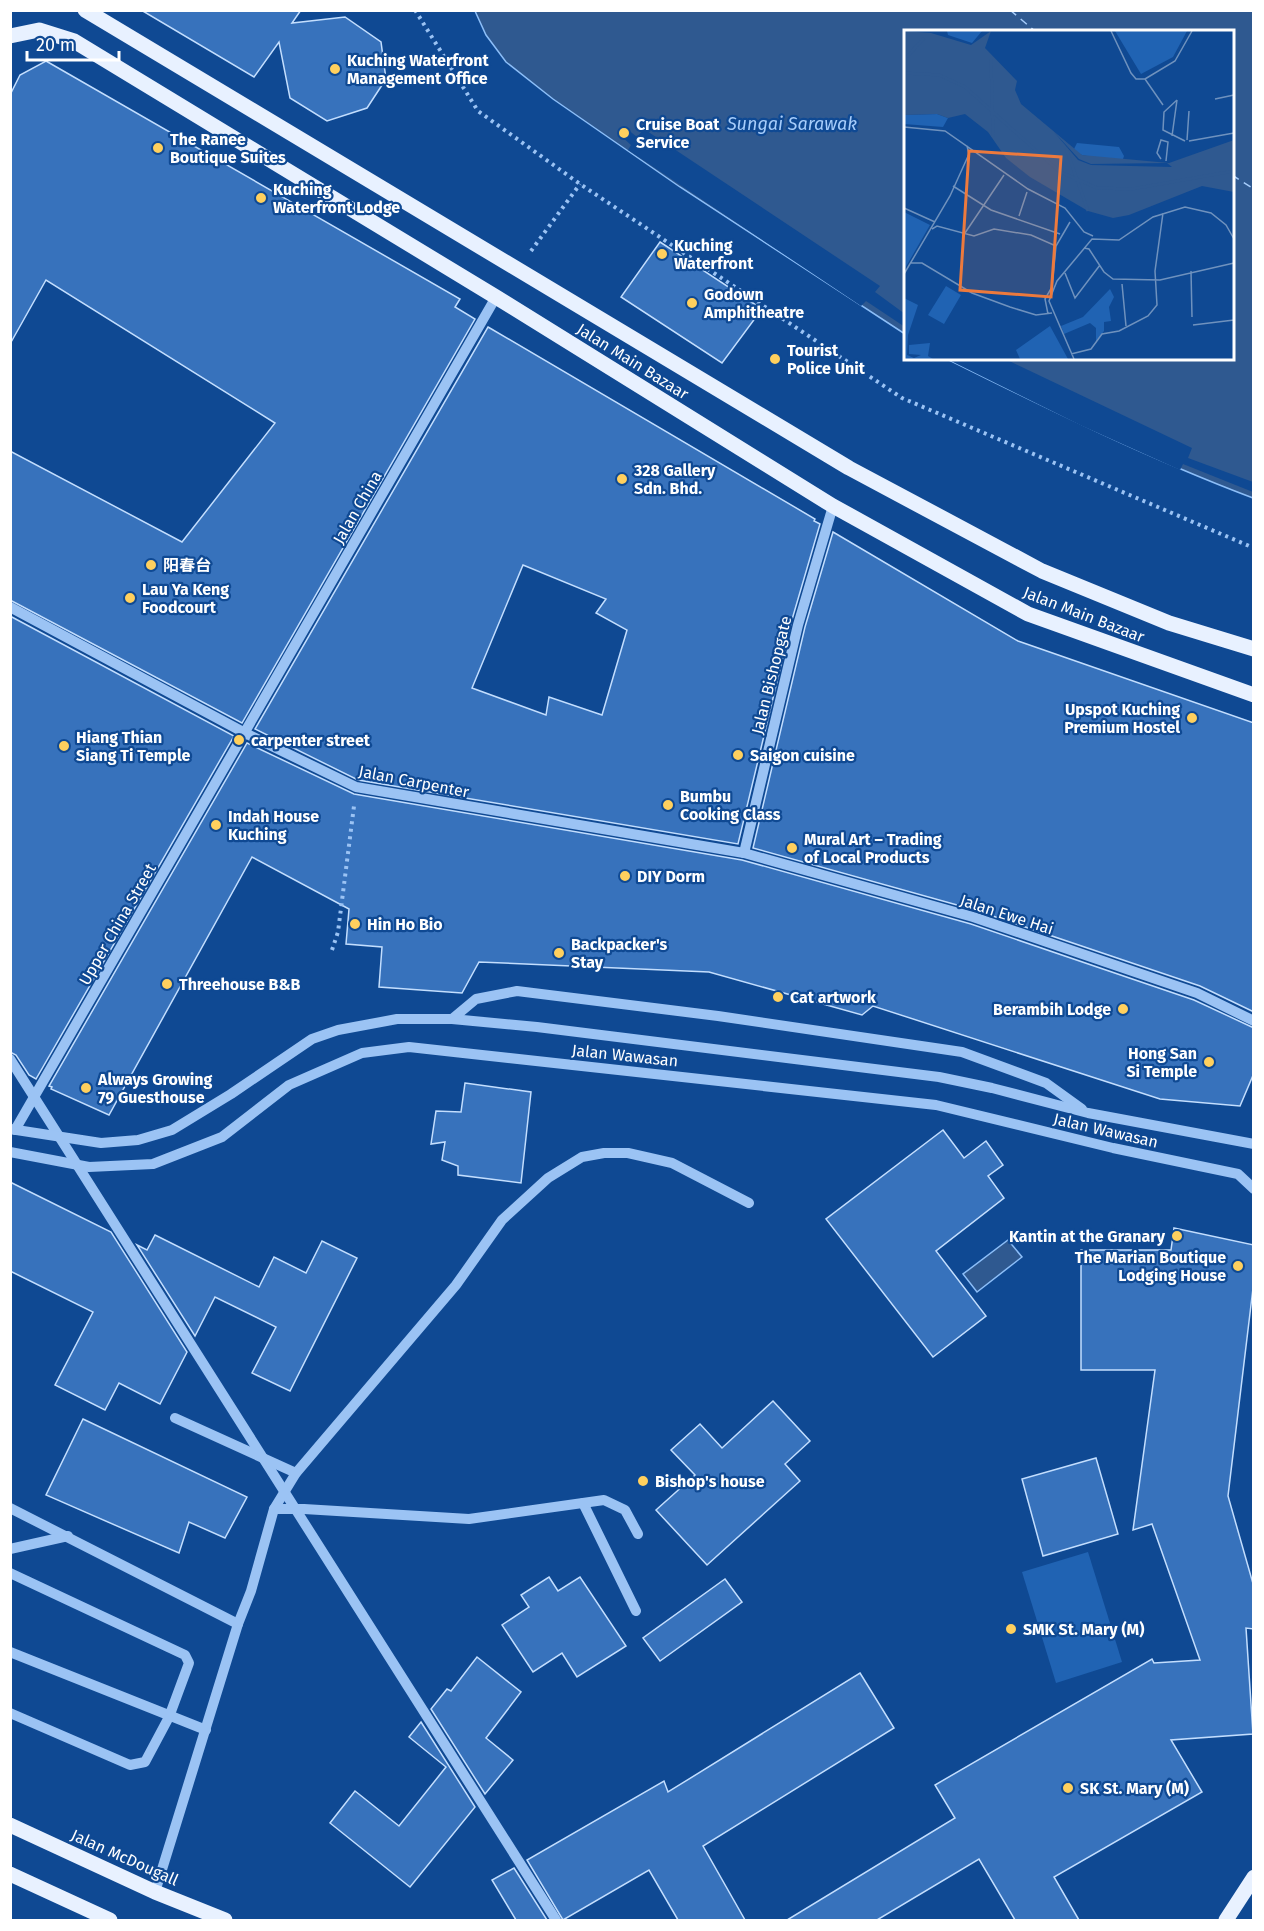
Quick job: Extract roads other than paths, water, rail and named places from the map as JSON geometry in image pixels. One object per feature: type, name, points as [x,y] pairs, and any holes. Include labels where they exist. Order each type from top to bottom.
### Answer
[{"type":"main road","name":"Jalan Main Bazaar","points":[[85,10],[849,468],[1042,571],[1169,623],[1254,649]]},
{"type":"main road","name":"Jalan Main Bazaar","points":[[10,36],[39,30],[74,41],[496,297],[833,506],[1028,614],[1254,695]]},
{"type":"main road","name":"Jalan McDougall","points":[[10,1825],[155,1892],[225,1920]]},
{"type":"main road","points":[[10,1874],[110,1920]]},
{"type":"main road","points":[[1226,1920],[1254,1877]]},
{"type":"street","name":"Jalan China","points":[[245,733],[496,297]]},
{"type":"street","name":"Jalan Bishopgate","points":[[744,853],[798,625],[833,506]]},
{"type":"street","name":"Jalan Carpenter","points":[[10,607],[245,733],[356,787],[744,853]]},
{"type":"street","name":"Upper China Street","points":[[13,1129],[245,733]]},
{"type":"street","name":"Jalan Ewe Hai","points":[[744,853],[973,917],[1197,993],[1254,1021]]},
{"type":"street","points":[[452,1018],[476,999],[517,991],[718,1016],[962,1052],[1046,1083],[1088,1113]]},
{"type":"street","name":"Jalan Wawasan","points":[[13,1129],[100,1143],[138,1140],[172,1130],[231,1094],[312,1039],[338,1030],[397,1019],[452,1018],[939,1077],[1088,1113],[1254,1144]]},
{"type":"street","name":"Jalan Wawasan","points":[[10,1152],[89,1167],[153,1164],[222,1137],[289,1084],[362,1053],[409,1047],[936,1106],[1113,1148],[1238,1174],[1254,1189]]},
{"type":"street","points":[[10,1059],[556,1920]]},
{"type":"street","points":[[155,1892],[238,1624],[251,1591],[274,1509],[296,1473],[456,1285],[502,1220],[548,1178],[582,1156],[604,1153],[628,1153],[672,1163],[749,1203]]},
{"type":"street","points":[[175,1418],[296,1473]]},
{"type":"street","points":[[274,1509],[469,1519],[604,1500],[625,1510],[638,1534]]},
{"type":"street","points":[[583,1503],[636,1611]]},
{"type":"street","points":[[10,1508],[238,1624]]},
{"type":"street","points":[[10,1549],[68,1536]]},
{"type":"street","points":[[10,1574],[185,1655],[189,1663],[169,1717],[145,1762],[130,1765],[10,1713]]},
{"type":"street","points":[[10,1652],[206,1730]]},
{"type":"water","name":"Sungai Sarawak","points":[[475,11],[1253,11],[1253,498],[1136,450],[949,360],[1234,360],[1234,30],[904,30],[904,333],[680,187],[553,99],[506,62],[486,35]]},
{"type":"water","points":[[1008,1240],[1022,1257],[977,1292],[963,1274]]},
{"type":"place","name":"Kuching Waterfront Management Office","points":[[335,69]]},
{"type":"place","name":"Cruise Boat Service","points":[[624,133]]},
{"type":"place","name":"The Ranee Boutique Suites","points":[[158,148]]},
{"type":"place","name":"Kuching Waterfront Lodge","points":[[261,198]]},
{"type":"place","name":"Kuching Waterfront","points":[[662,254]]},
{"type":"place","name":"Godown Amphitheatre","points":[[692,303]]},
{"type":"place","name":"Tourist Police Unit","points":[[775,359]]},
{"type":"place","name":"328 Gallery Sdn. Bhd.","points":[[622,479]]},
{"type":"place","name":"阳春台","points":[[151,565]]},
{"type":"place","name":"Lau Ya Keng Foodcourt","points":[[130,598]]},
{"type":"place","name":"Upspot Kuching Premium Hostel","points":[[1192,718]]},
{"type":"place","name":"carpenter street","points":[[239,740]]},
{"type":"place","name":"Hiang Thian Siang Ti Temple","points":[[64,746]]},
{"type":"place","name":"Saigon cuisine","points":[[738,755]]},
{"type":"place","name":"Bumbu Cooking Class","points":[[668,805]]},
{"type":"place","name":"Indah House Kuching","points":[[216,825]]},
{"type":"place","name":"Mural Art – Trading of Local Products","points":[[792,848]]},
{"type":"place","name":"DIY Dorm","points":[[625,876]]},
{"type":"place","name":"Hin Ho Bio","points":[[355,924]]},
{"type":"place","name":"Backpacker's Stay","points":[[559,953]]},
{"type":"place","name":"Threehouse B&B","points":[[167,984]]},
{"type":"place","name":"Cat artwork","points":[[778,997]]},
{"type":"place","name":"Berambih Lodge","points":[[1123,1009]]},
{"type":"place","name":"Hong San Si Temple","points":[[1209,1062]]},
{"type":"place","name":"Always Growing 79 Guesthouse","points":[[86,1088]]},
{"type":"place","name":"Kantin at the Granary","points":[[1177,1236]]},
{"type":"place","name":"The Marian Boutique Lodging House","points":[[1238,1266]]},
{"type":"place","name":"Bishop's house","points":[[643,1481]]},
{"type":"place","name":"SMK St. Mary (M)","points":[[1011,1629]]},
{"type":"place","name":"SK St. Mary (M)","points":[[1068,1788]]}]
